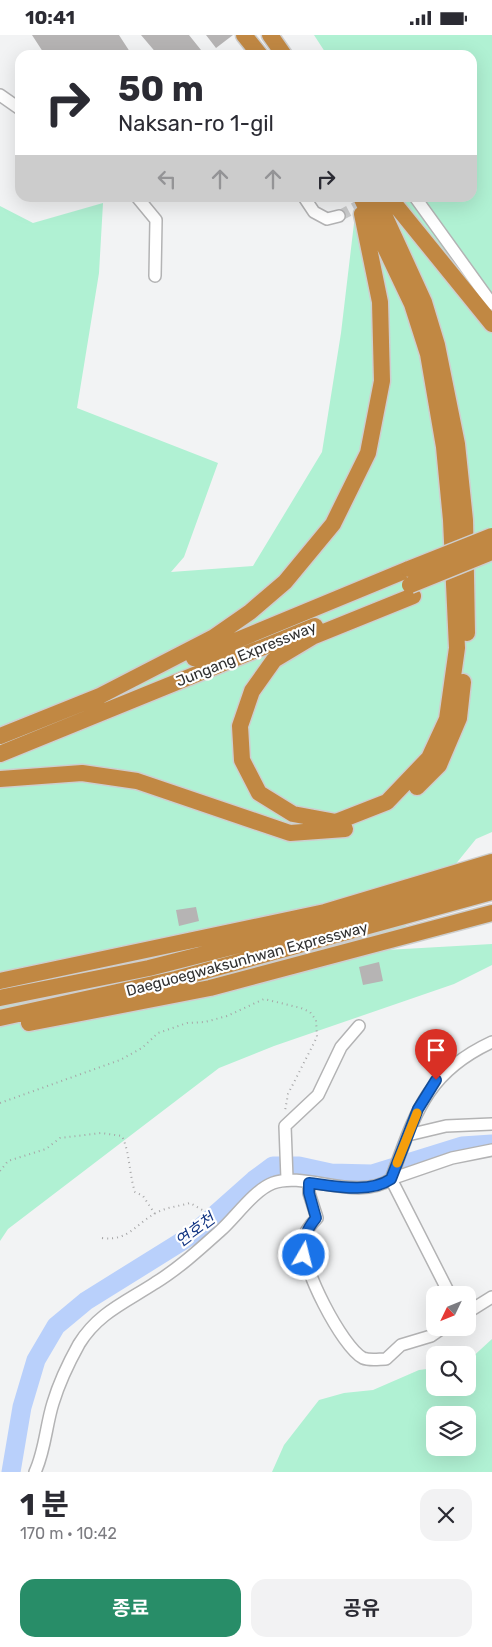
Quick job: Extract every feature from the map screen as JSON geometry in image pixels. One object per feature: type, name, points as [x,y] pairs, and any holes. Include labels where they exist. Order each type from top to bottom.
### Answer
[{"type":"highway","points":[[244,35],[256,50]]},
{"type":"highway","points":[[270,35],[280,50]]},
{"type":"highway","points":[[92,700],[214,637],[250,612],[285,582],[333,524],[368,453],[382,381],[380,303],[361,202]]},
{"type":"highway","points":[[362,202],[412,304],[428,354],[444,447],[451,519],[457,648],[447,719],[429,758],[388,802],[336,822],[293,814],[259,793],[242,760],[240,727],[252,691],[274,660],[411,583],[492,563]]},
{"type":"highway","points":[[0,779],[82,773],[137,781],[290,833],[342,831],[394,809],[439,765],[459,718],[467,645],[465,520],[458,454],[437,345],[424,302],[378,202]]},
{"type":"highway","points":[[393,202],[492,324]]},
{"type":"highway","name":"Jungang Expressway","points":[[0,754],[411,583],[492,535]]},
{"type":"highway","name":"Jungang Expressway","points":[[0,736],[492,552]]},
{"type":"highway","points":[[0,981],[325,912],[492,862]]},
{"type":"highway","name":"Daeguoegwaksunhwan Expressway","points":[[0,998],[150,968],[322,924],[492,877]]},
{"type":"highway","name":"Daeguoegwaksunhwan Expressway","points":[[0,1018],[121,992],[240,962],[492,892]]},
{"type":"highway","points":[[0,1029],[210,988],[492,913]]},
{"type":"street","points":[[0,95],[15,106]]},
{"type":"street","points":[[142,202],[156,220],[155,276]]},
{"type":"street","points":[[307,202],[314,212],[327,219],[340,216]]},
{"type":"street","points":[[418,202],[492,304]]},
{"type":"street","points":[[287,1176],[285,1126],[318,1095],[342,1047],[359,1026]]},
{"type":"street","points":[[445,1286],[391,1179],[418,1109],[436,1080],[458,1059],[492,1042]]},
{"type":"street","points":[[408,1135],[446,1126],[492,1125]]},
{"type":"street","points":[[35,1472],[53,1402],[72,1358],[88,1331],[116,1305],[156,1283],[198,1251],[259,1192],[271,1183],[287,1176],[309,1183],[348,1187],[381,1186],[391,1179],[452,1158],[492,1151]]},
{"type":"street","points":[[309,1183],[309,1193],[316,1218],[303,1240],[304,1255],[315,1289],[343,1337],[355,1352],[364,1359],[386,1359],[401,1345],[431,1336]]},
{"type":"street","points":[[476,1307],[492,1297]]},
{"type":"path","points":[[0,1103],[120,1060],[142,1048],[158,1033],[187,1023],[205,1022],[228,1016],[264,999],[301,1008],[310,1012],[316,1020],[317,1037],[288,1094],[284,1115],[285,1126]]},
{"type":"path","points":[[0,1171],[12,1159],[29,1156],[46,1149],[60,1138],[101,1133],[122,1136],[135,1192],[143,1196],[155,1214]]},
{"type":"path","points":[[102,1238],[114,1239],[127,1235],[144,1220],[155,1214],[190,1203],[204,1211],[217,1223]]},
{"type":"green space","points":[[314,35],[492,35],[492,832],[476,839],[386,950],[492,944],[492,965],[454,984],[274,1046],[219,1068],[8,1229],[0,1241],[0,206],[33,223],[103,203],[99,273],[77,408],[218,463],[184,557],[171,572],[253,566],[322,452],[341,333],[357,202],[477,202],[477,50],[324,50]]},
{"type":"green space","points":[[492,1339],[492,1472],[272,1472],[284,1445],[319,1400],[344,1393],[373,1390],[419,1370],[426,1369],[426,1396],[476,1396],[476,1354]]},
{"type":"building","points":[[32,35],[119,35],[129,50],[42,50]]},
{"type":"building","points":[[141,35],[189,35],[201,50],[154,50]]},
{"type":"building","points":[[206,35],[233,35],[216,48]]},
{"type":"building","points":[[196,907],[199,921],[179,926],[176,910]]},
{"type":"building","points":[[379,962],[383,981],[363,985],[359,967]]},
{"type":"waterway","name":"연호천","points":[[11,1472],[22,1407],[36,1360],[56,1326],[86,1301],[192,1235],[254,1180],[273,1166],[299,1166],[331,1173],[372,1174],[462,1146],[492,1144]]},
{"type":"tunnel","points":[[339,216],[365,202]]},
{"type":"slow traffic","points":[[397,1163],[417,1113]]},
{"type":"route","points":[[304,1255],[303,1240],[316,1218],[315,1207],[309,1193],[309,1183],[348,1187],[381,1186],[391,1179],[418,1109],[436,1080]]}]
